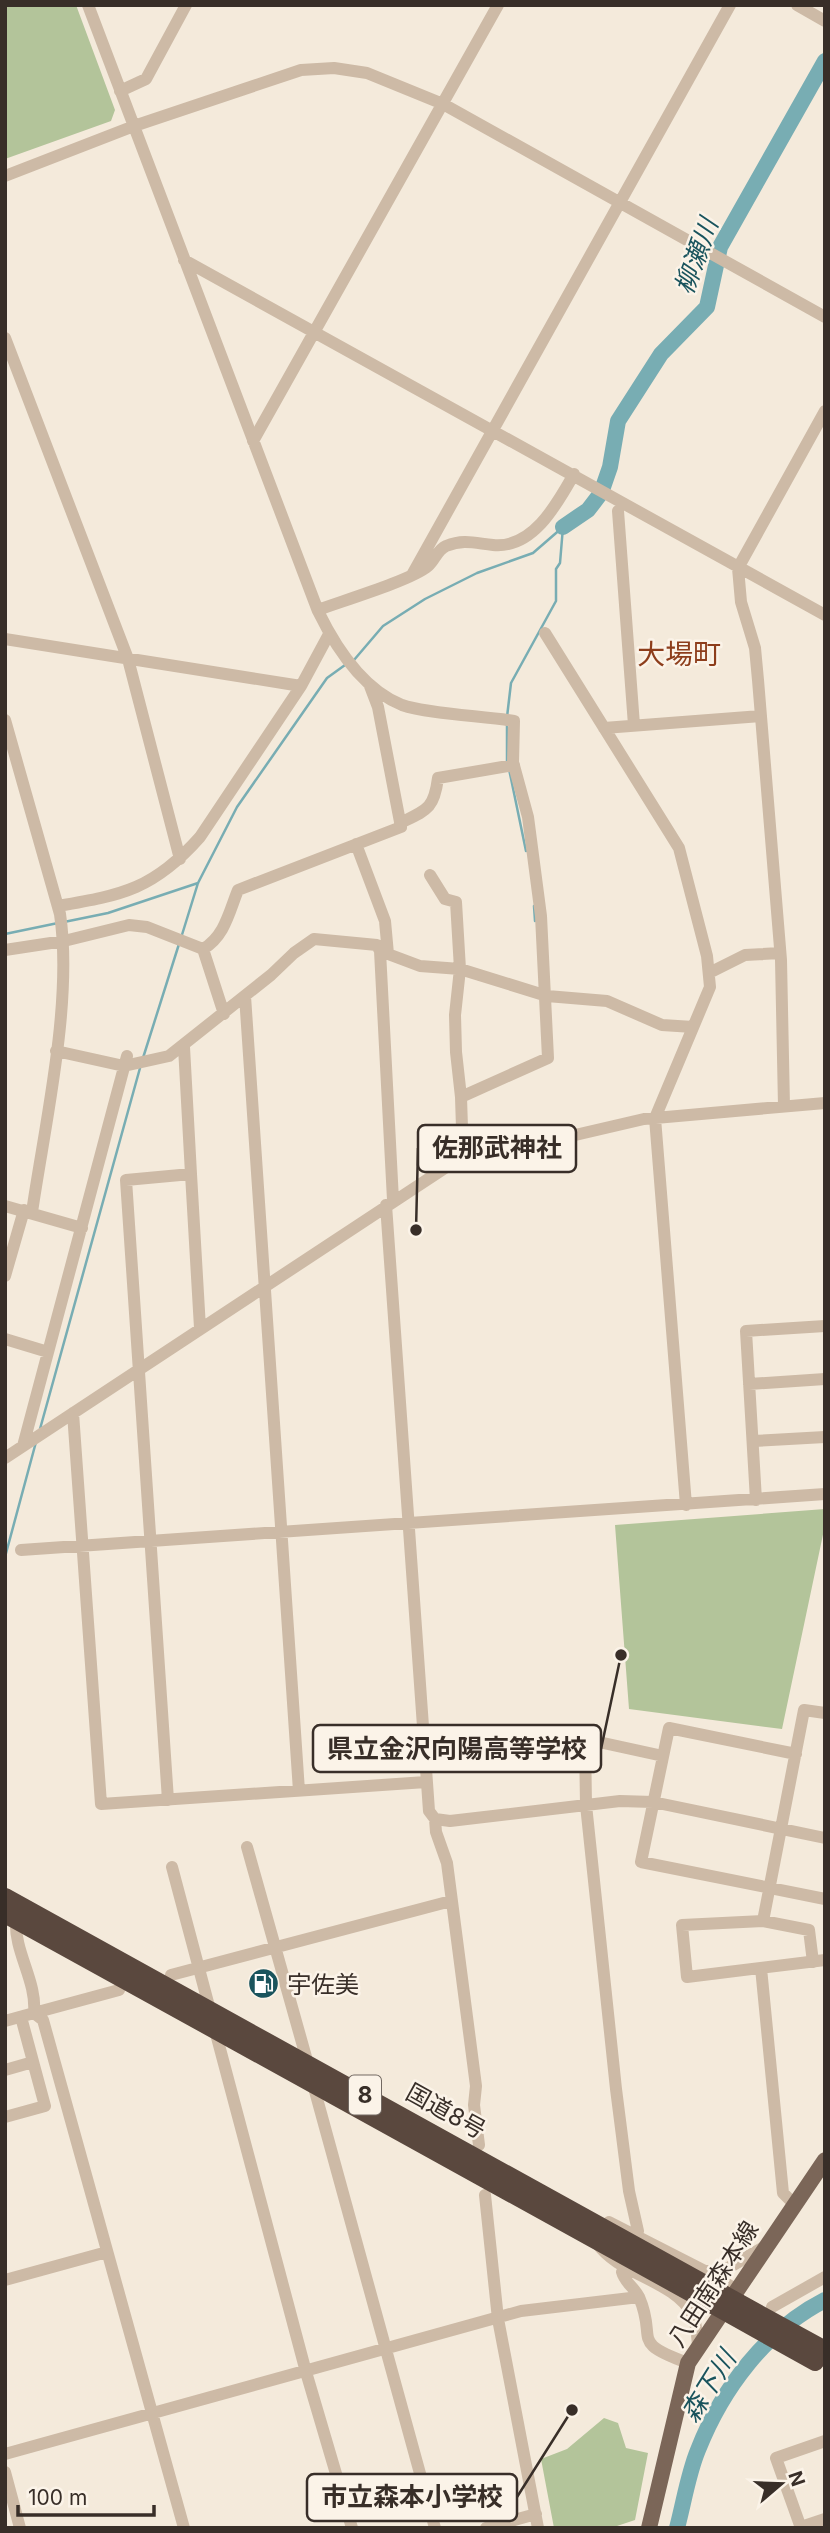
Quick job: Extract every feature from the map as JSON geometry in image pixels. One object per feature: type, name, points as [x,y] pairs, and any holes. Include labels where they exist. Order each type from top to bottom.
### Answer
[{"type":"highway","name":"国道8号","points":[[5,1897],[526,2183],[724,2296],[822,2360]]},
{"type":"highway","name":"国道8号","points":[[10,1917],[594,2239],[724,2296]]},
{"type":"main road","name":"八田南森本線","points":[[649,2528],[688,2363],[724,2296],[764,2246],[825,2160]]},
{"type":"street","points":[[5,950],[129,925],[162,932],[200,948],[209,945],[229,919],[238,890],[401,827],[378,707],[368,684],[332,639],[318,610],[88,5]]},
{"type":"street","points":[[120,90],[146,79],[186,5]]},
{"type":"street","points":[[253,441],[498,5]]},
{"type":"street","points":[[412,575],[730,5]]},
{"type":"street","points":[[797,5],[823,20]]},
{"type":"street","points":[[5,176],[134,126],[301,70],[334,68],[368,73],[443,104],[825,317]]},
{"type":"street","points":[[184,260],[576,475],[619,505],[825,615]]},
{"type":"street","points":[[5,338],[128,659],[180,859]]},
{"type":"street","points":[[784,1106],[780,953],[761,716],[755,648],[741,602],[738,568],[825,411]]},
{"type":"street","points":[[318,610],[412,575],[428,566],[441,548],[462,540],[496,545],[511,544],[544,521],[576,475]]},
{"type":"street","points":[[619,505],[634,725]]},
{"type":"street","points":[[545,633],[678,848],[709,973],[710,987],[655,1118],[686,1505]]},
{"type":"street","points":[[5,639],[301,686]]},
{"type":"street","points":[[59,910],[138,887],[162,875],[180,859],[200,837],[332,639]]},
{"type":"street","points":[[368,684],[403,705],[514,721],[510,766],[528,817],[541,916],[548,1058],[461,1097]]},
{"type":"street","points":[[604,728],[761,716]]},
{"type":"street","points":[[5,720],[59,910],[64,939],[56,1051],[28,1211],[5,1276]]},
{"type":"street","points":[[400,823],[428,809],[435,799],[438,778],[510,766]]},
{"type":"street","points":[[356,844],[385,920],[389,1203],[426,1782],[429,1811],[435,1819],[436,1832],[447,1863],[476,2086],[474,2105],[480,2146]]},
{"type":"street","points":[[430,875],[444,899],[456,902],[460,969],[455,1015],[463,1158]]},
{"type":"street","points":[[56,1051],[126,1062],[169,1056],[184,1047],[314,939],[377,946],[384,953],[420,966],[460,969],[547,996],[607,1001],[662,1024],[693,1027]]},
{"type":"street","points":[[200,948],[224,1014]]},
{"type":"street","points":[[709,973],[746,955],[780,953]]},
{"type":"street","points":[[245,996],[299,1791]]},
{"type":"street","points":[[184,1047],[200,1328]]},
{"type":"street","points":[[24,1446],[126,1062]]},
{"type":"street","points":[[5,1458],[389,1203],[463,1158],[655,1118],[825,1103]]},
{"type":"street","points":[[168,1800],[126,1180],[191,1174]]},
{"type":"street","points":[[5,1206],[82,1228]]},
{"type":"street","points":[[757,1500],[746,1331],[825,1326]]},
{"type":"street","points":[[5,1339],[48,1352]]},
{"type":"street","points":[[749,1384],[825,1379]]},
{"type":"street","points":[[73,1413],[102,1804],[426,1782]]},
{"type":"street","points":[[753,1441],[825,1437]]},
{"type":"street","points":[[21,1549],[686,1505],[825,1493]]},
{"type":"street","points":[[763,1921],[804,1710],[825,1713]]},
{"type":"street","points":[[796,1754],[669,1728],[641,1862],[825,1899]]},
{"type":"street","points":[[638,2231],[629,2191],[616,2089],[586,1805],[585,1739],[663,1756]]},
{"type":"street","points":[[435,1819],[450,1821],[620,1801],[653,1802],[825,1838]]},
{"type":"street","points":[[247,1847],[308,2064]]},
{"type":"street","points":[[172,1867],[211,2010]]},
{"type":"street","points":[[172,1975],[451,1901]]},
{"type":"street","points":[[10,1917],[35,2001],[34,2013]]},
{"type":"street","points":[[763,1921],[809,1930],[819,1961],[687,1977],[682,1925],[763,1921]]},
{"type":"street","points":[[761,1968],[783,2193],[794,2204]]},
{"type":"street","points":[[5,2021],[119,1990]]},
{"type":"street","points":[[34,2013],[43,2020],[184,2528]]},
{"type":"street","points":[[5,2117],[45,2106],[21,2017]]},
{"type":"street","points":[[215,2030],[306,2372],[352,2528]]},
{"type":"street","points":[[5,2070],[33,2062]]},
{"type":"street","points":[[313,2084],[435,2528]]},
{"type":"street","points":[[526,2183],[705,2271],[723,2271],[764,2246]]},
{"type":"street","points":[[485,2195],[498,2319],[538,2528]]},
{"type":"street","points":[[594,2239],[605,2256],[684,2302],[695,2319],[698,2346]]},
{"type":"street","points":[[5,2280],[107,2252]]},
{"type":"street","points":[[705,2271],[724,2296]]},
{"type":"street","points":[[622,2272],[624,2279],[639,2297],[645,2337],[658,2352],[688,2363]]},
{"type":"street","points":[[772,2307],[825,2277]]},
{"type":"street","points":[[5,2454],[521,2311],[639,2297]]},
{"type":"street","points":[[801,2526],[776,2458],[825,2441]]},
{"type":"street","points":[[5,2472],[20,2528]]},
{"type":"street","points":[[486,2528],[536,2514]]},
{"type":"street","points":[[787,2528],[825,2519]]},
{"type":"green space","points":[[5,5],[76,5],[115,110],[111,121],[5,159]]},
{"type":"green space","points":[[825,1509],[825,1525],[782,1729],[629,1709],[615,1525]]},
{"type":"green space","points":[[604,2418],[618,2423],[626,2448],[648,2453],[635,2520],[611,2528],[554,2528],[541,2459],[567,2449]]},
{"type":"waterway","name":"柳瀬川","points":[[563,527],[588,510],[601,493],[610,467],[618,421],[661,354],[707,307],[720,247],[825,61]]},
{"type":"waterway","points":[[354,660],[383,626],[425,599],[477,573],[533,553],[563,527]]},
{"type":"waterway","points":[[507,717],[511,683],[556,601],[556,569],[560,563],[563,527]]},
{"type":"waterway","points":[[181,938],[198,883],[237,807],[327,678],[345,665]]},
{"type":"waterway","points":[[507,723],[507,762]]},
{"type":"waterway","points":[[509,769],[526,851]]},
{"type":"waterway","points":[[64,922],[108,913],[198,883]]},
{"type":"waterway","points":[[534,906],[535,921]]},
{"type":"waterway","points":[[5,934],[58,923]]},
{"type":"waterway","points":[[143,1058],[179,944]]},
{"type":"waterway","points":[[40,1429],[140,1068]]},
{"type":"waterway","points":[[5,1557],[36,1442]]},
{"type":"waterway","name":"森下川","points":[[677,2528],[698,2450],[733,2384],[765,2345],[784,2328],[825,2300]]},
{"type":"place","name":"佐那武神社","points":[[416,1230]]},
{"type":"place","name":"県立金沢向陽高等学校","points":[[621,1655]]},
{"type":"place","name":"宇佐美","points":[[264,1984]]},
{"type":"place","name":"市立森本小学校","points":[[572,2410]]},
{"type":"district","name":"大場町","points":[[679,654]]}]
